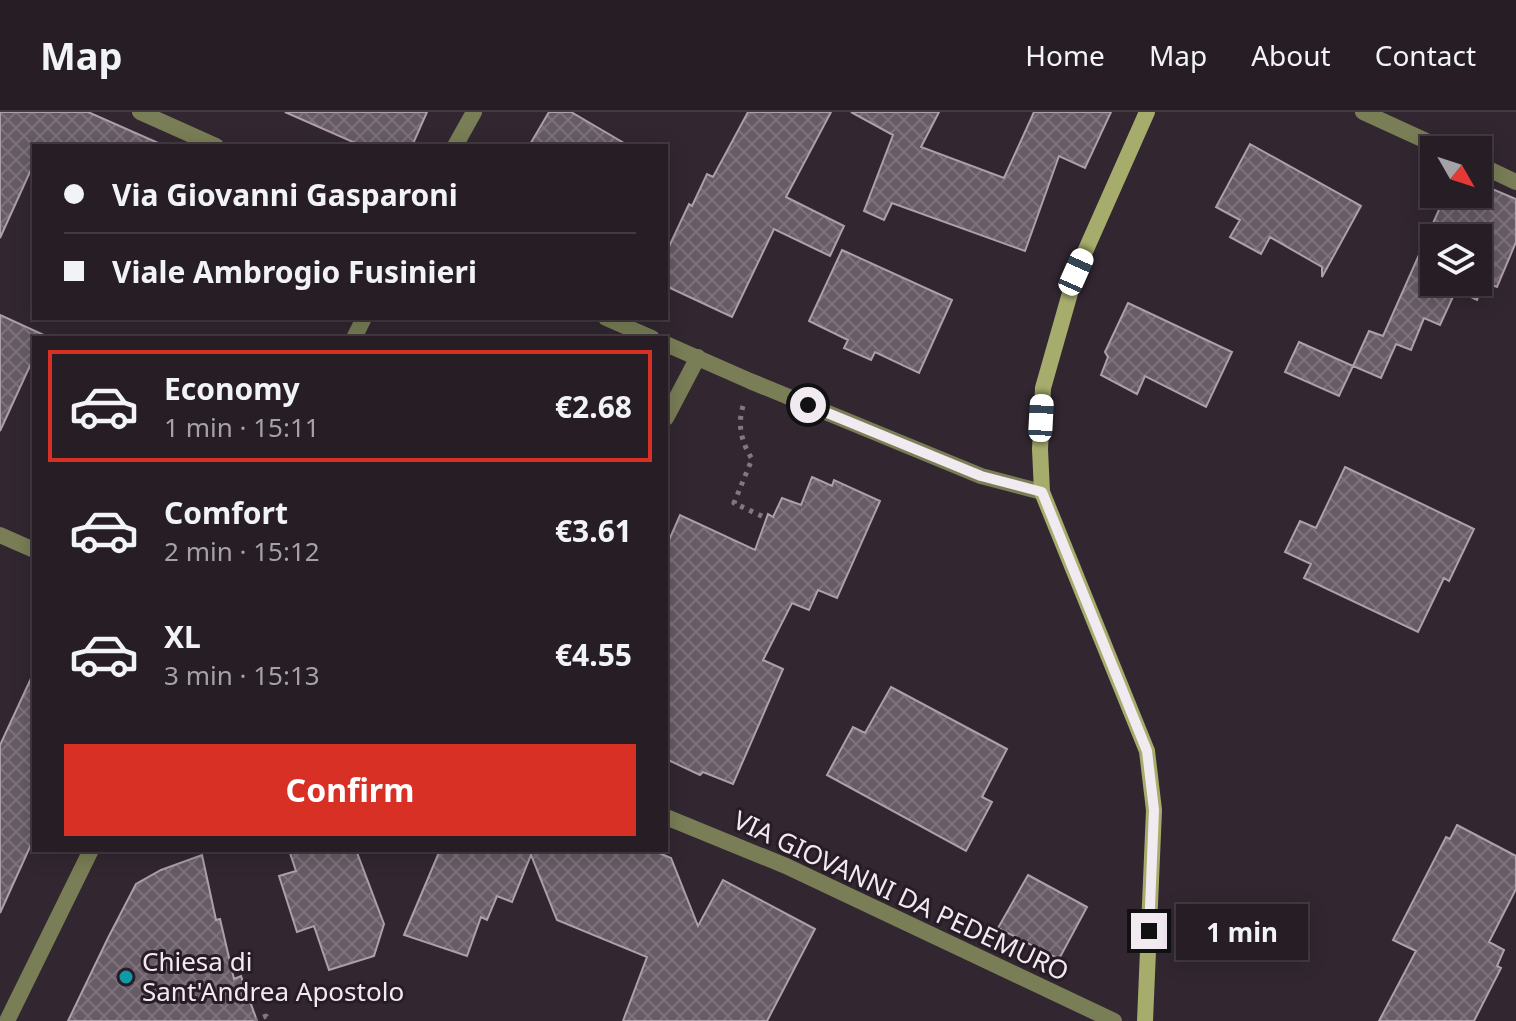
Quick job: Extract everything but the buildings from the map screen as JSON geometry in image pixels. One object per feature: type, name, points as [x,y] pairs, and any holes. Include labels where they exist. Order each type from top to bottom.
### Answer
[{"type":"street","points":[[140,112],[212,144]]},
{"type":"street","points":[[456,144],[474,112]]},
{"type":"street","points":[[1145,1021],[1154,810],[1147,751],[1042,492],[1040,449],[1043,388],[1076,272],[1147,112]]},
{"type":"street","points":[[1363,112],[1420,138]]},
{"type":"street","points":[[1492,171],[1516,182]]},
{"type":"street","points":[[611,320],[647,336]]},
{"type":"street","points":[[668,345],[981,476],[1042,492]]},
{"type":"street","points":[[668,414],[698,357]]},
{"type":"street","points":[[0,535],[32,549]]},
{"type":"street","name":"VIA GIOVANNI DA PEDEMURO","points":[[668,818],[786,866],[1114,1021]]},
{"type":"street","points":[[7,1021],[90,852]]},
{"type":"path","points":[[750,381],[740,416],[743,444],[752,459],[734,503],[766,518]]},
{"type":"path","points":[[254,1021],[266,1016],[268,1021]]},
{"type":"place","name":"Chiesa di Sant'Andrea Apostolo","points":[[126,977]]},
{"type":"route","points":[[808,405],[981,476],[1042,492],[1147,751],[1154,810],[1149,931]]}]
